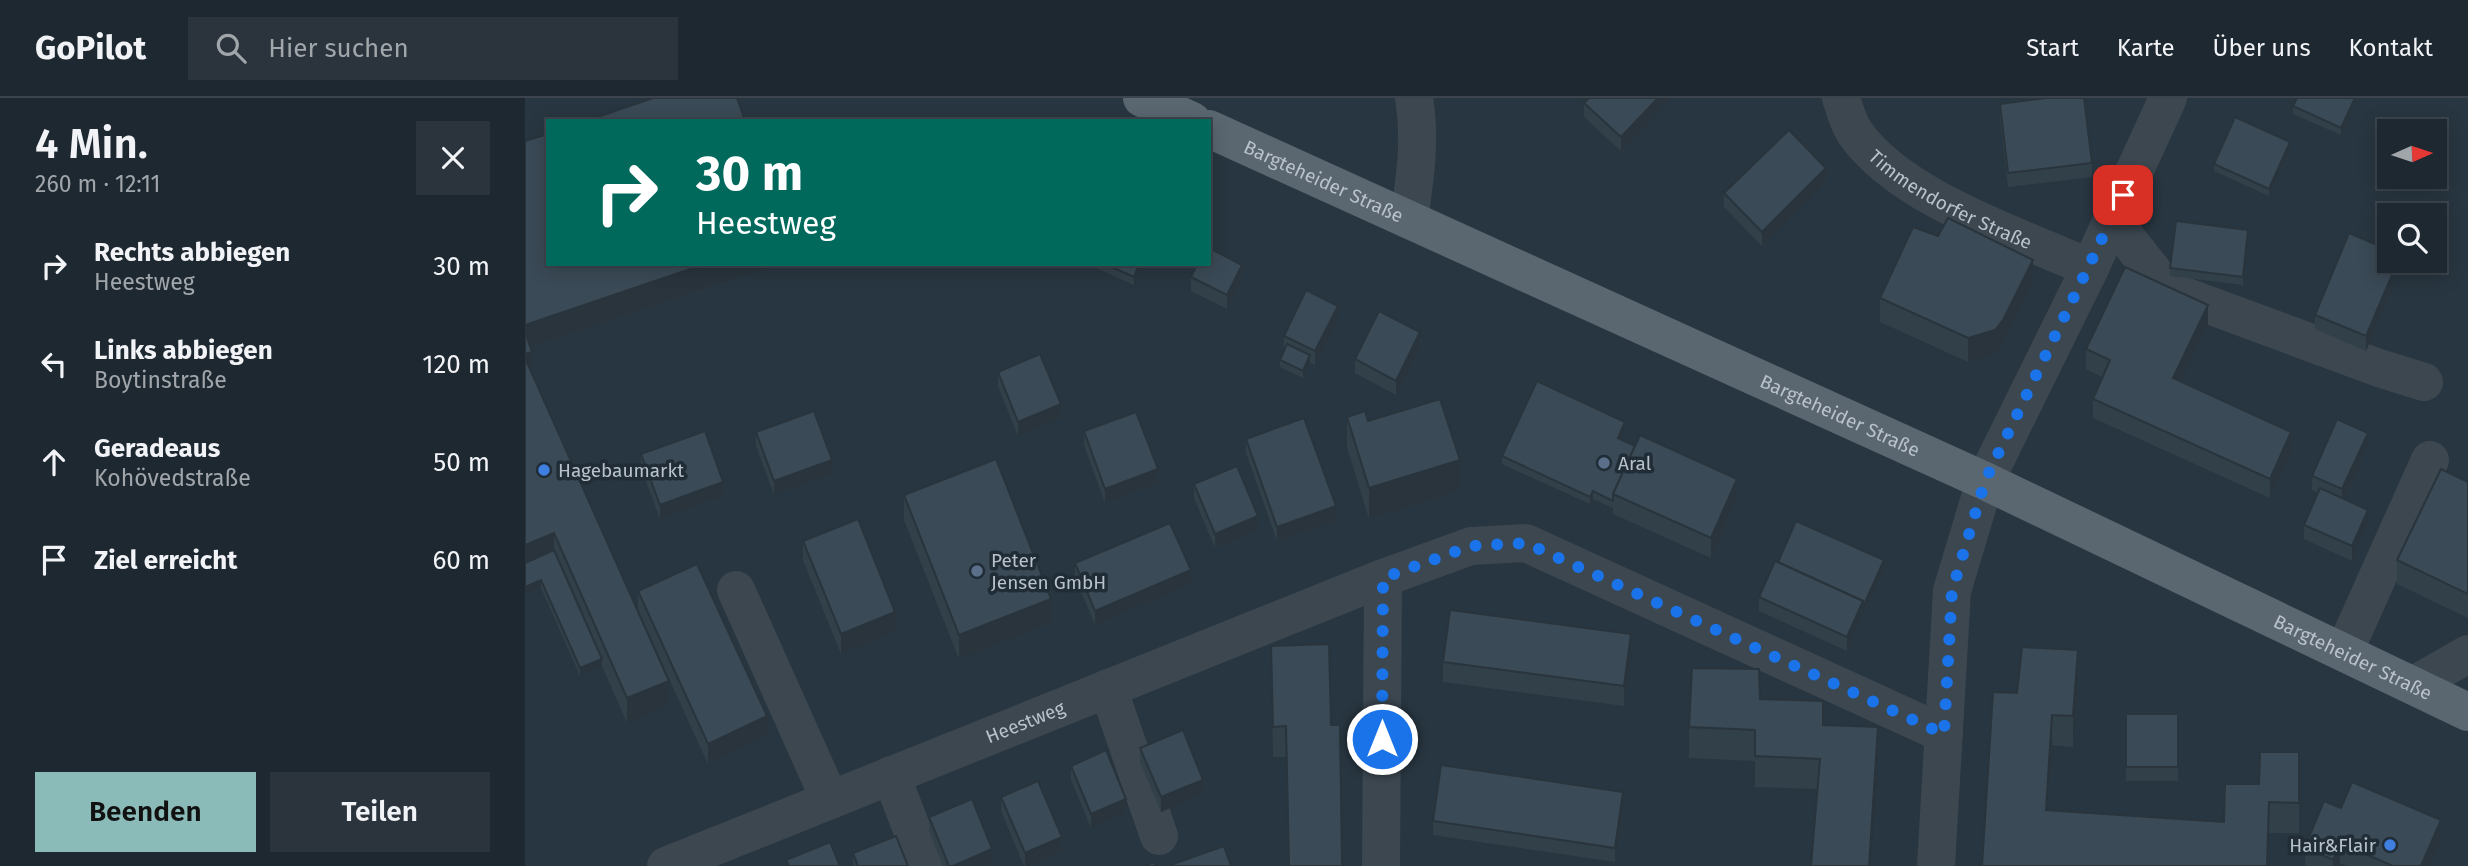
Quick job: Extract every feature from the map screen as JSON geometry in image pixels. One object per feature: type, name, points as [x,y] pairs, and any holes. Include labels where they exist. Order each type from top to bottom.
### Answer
[{"type":"main road","points":[[1142,98],[1189,119]]},
{"type":"main road","name":"Bargteheider Straße","points":[[1211,130],[1985,481],[2468,712]]},
{"type":"street","points":[[1193,119],[1198,98]]},
{"type":"street","points":[[1409,220],[1418,158],[1419,127],[1414,98]]},
{"type":"street","name":"Timmendorfer Straße","points":[[1841,98],[1853,131],[1876,158],[1916,190],[2090,268]]},
{"type":"street","points":[[1936,866],[1952,591],[1985,481],[2090,268],[2168,98]]},
{"type":"street","points":[[2112,220],[2168,290],[2424,382]]},
{"type":"street","points":[[2344,652],[2430,460]]},
{"type":"street","name":"Heestweg","points":[[666,866],[1383,578],[1471,546],[1526,543],[1944,734]]},
{"type":"street","points":[[1381,866],[1383,578]]},
{"type":"street","points":[[736,590],[830,800]]},
{"type":"street","points":[[2414,685],[2468,654]]},
{"type":"street","points":[[1108,688],[1159,836]]},
{"type":"street","points":[[891,775],[926,866]]},
{"type":"building","points":[[653,98],[737,98],[744,119],[592,119]]},
{"type":"building","points":[[1589,98],[1658,98],[1621,137],[1584,103]]},
{"type":"building","points":[[2046,98],[2084,98],[2092,163],[2008,173],[2000,104]]},
{"type":"building","points":[[2297,98],[2355,98],[2341,128],[2293,106]]},
{"type":"building","points":[[2235,117],[2290,142],[2269,189],[2214,164]]},
{"type":"building","points":[[1789,130],[1826,168],[1762,232],[1724,193]]},
{"type":"building","points":[[546,135],[546,266],[699,266],[525,325],[525,141]]},
{"type":"building","points":[[1948,218],[2033,260],[2003,320],[1995,330],[1968,338],[1880,298],[1913,227],[1938,236]]},
{"type":"building","points":[[2176,221],[2248,230],[2243,277],[2170,268]]},
{"type":"building","points":[[2349,233],[2377,245],[2377,273],[2393,273],[2366,336],[2315,315]]},
{"type":"building","points":[[1211,249],[1242,265],[1227,295],[1191,277],[1196,266],[1211,266]]},
{"type":"building","points":[[1109,266],[1138,266],[1134,277]]},
{"type":"building","points":[[2125,267],[2208,305],[2173,378],[2291,432],[2270,479],[2093,399],[2110,360],[2086,349]]},
{"type":"building","points":[[1306,290],[1338,306],[1315,351],[1284,336]]},
{"type":"building","points":[[1379,311],[1420,332],[1396,381],[1355,359]]},
{"type":"building","points":[[525,332],[532,352],[525,354]]},
{"type":"building","points":[[1287,344],[1310,355],[1303,371],[1280,360]]},
{"type":"building","points":[[1040,354],[1061,404],[1018,422],[998,372]]},
{"type":"building","name":"Hagebaumarkt","points":[[525,358],[669,681],[627,698],[554,533],[525,545]]},
{"type":"building","points":[[1537,381],[1625,422],[1618,438],[1635,446],[1613,494],[1613,501],[1593,491],[1590,497],[1502,456]]},
{"type":"building","points":[[1440,399],[1460,460],[1369,488],[1347,417],[1365,411],[1368,421]]},
{"type":"building","points":[[814,411],[832,460],[774,481],[756,432]]},
{"type":"building","points":[[1136,412],[1158,469],[1105,489],[1084,431]]},
{"type":"building","points":[[1304,418],[1336,506],[1277,527],[1246,439]]},
{"type":"building","points":[[2337,419],[2368,433],[2342,489],[2312,476]]},
{"type":"building","points":[[705,431],[723,482],[660,505],[641,454]]},
{"type":"building","points":[[1640,435],[1737,479],[1711,538],[1613,494]]},
{"type":"building","points":[[996,459],[1051,599],[959,635],[904,495]]},
{"type":"building","points":[[1237,466],[1258,516],[1215,534],[1194,484]]},
{"type":"building","points":[[2441,469],[2468,482],[2468,594],[2397,560]]},
{"type":"building","points":[[2320,488],[2368,510],[2352,546],[2304,525]]},
{"type":"building","points":[[858,519],[895,612],[841,634],[803,541]]},
{"type":"building","points":[[1796,521],[1884,560],[1863,607],[1863,601],[1778,562]]},
{"type":"building","points":[[1170,523],[1191,570],[1095,611],[1075,563]]},
{"type":"building","points":[[554,550],[602,659],[580,668],[541,580],[525,587],[525,563]]},
{"type":"building","points":[[1775,561],[1863,601],[1847,637],[1759,597]]},
{"type":"building","points":[[697,564],[767,716],[708,744],[638,591]]},
{"type":"building","points":[[1450,610],[1631,634],[1624,686],[1443,662]]},
{"type":"building","points":[[1329,644],[1331,725],[1340,725],[1342,866],[1289,866],[1286,726],[1273,727],[1271,646]]},
{"type":"building","points":[[2022,647],[2078,650],[2073,716],[2052,715],[2046,810],[2224,822],[2225,784],[2259,784],[2260,752],[2299,752],[2299,803],[2269,802],[2267,866],[1982,866],[1993,692],[2017,693]]},
{"type":"building","points":[[1692,668],[1759,669],[1760,699],[1823,701],[1823,725],[1878,727],[1869,866],[1811,866],[1820,759],[1755,756],[1755,730],[1689,727]]},
{"type":"building","points":[[2126,714],[2178,714],[2178,767],[2126,767]]},
{"type":"building","points":[[1183,730],[1203,780],[1161,797],[1140,748]]},
{"type":"building","points":[[1106,750],[1126,799],[1091,814],[1071,766]]},
{"type":"building","points":[[1441,765],[1623,792],[1615,848],[1433,821]]},
{"type":"building","points":[[1038,781],[1062,837],[1025,853],[1001,797]]},
{"type":"building","points":[[2352,782],[2441,820],[2421,866],[2393,866],[2340,843],[2333,860],[2305,847],[2324,801],[2341,808]]},
{"type":"building","points":[[972,799],[992,849],[949,866],[929,817]]},
{"type":"building","points":[[896,836],[908,866],[858,866],[853,853]]},
{"type":"building","points":[[830,842],[840,866],[789,866],[786,860]]},
{"type":"building","points":[[1224,846],[1231,866],[1173,864]]},
{"type":"place","name":"Aral","points":[[1604,463]]},
{"type":"place","name":"Hagebaumarkt","points":[[544,470]]},
{"type":"place","name":"Peter Jensen GmbH","points":[[977,571]]},
{"type":"place","name":"Hair&Flair","points":[[2390,845]]},
{"type":"route","points":[[1382,739],[1383,578],[1471,546],[1526,543],[1944,734],[1952,591],[1985,481],[2123,195]]}]
